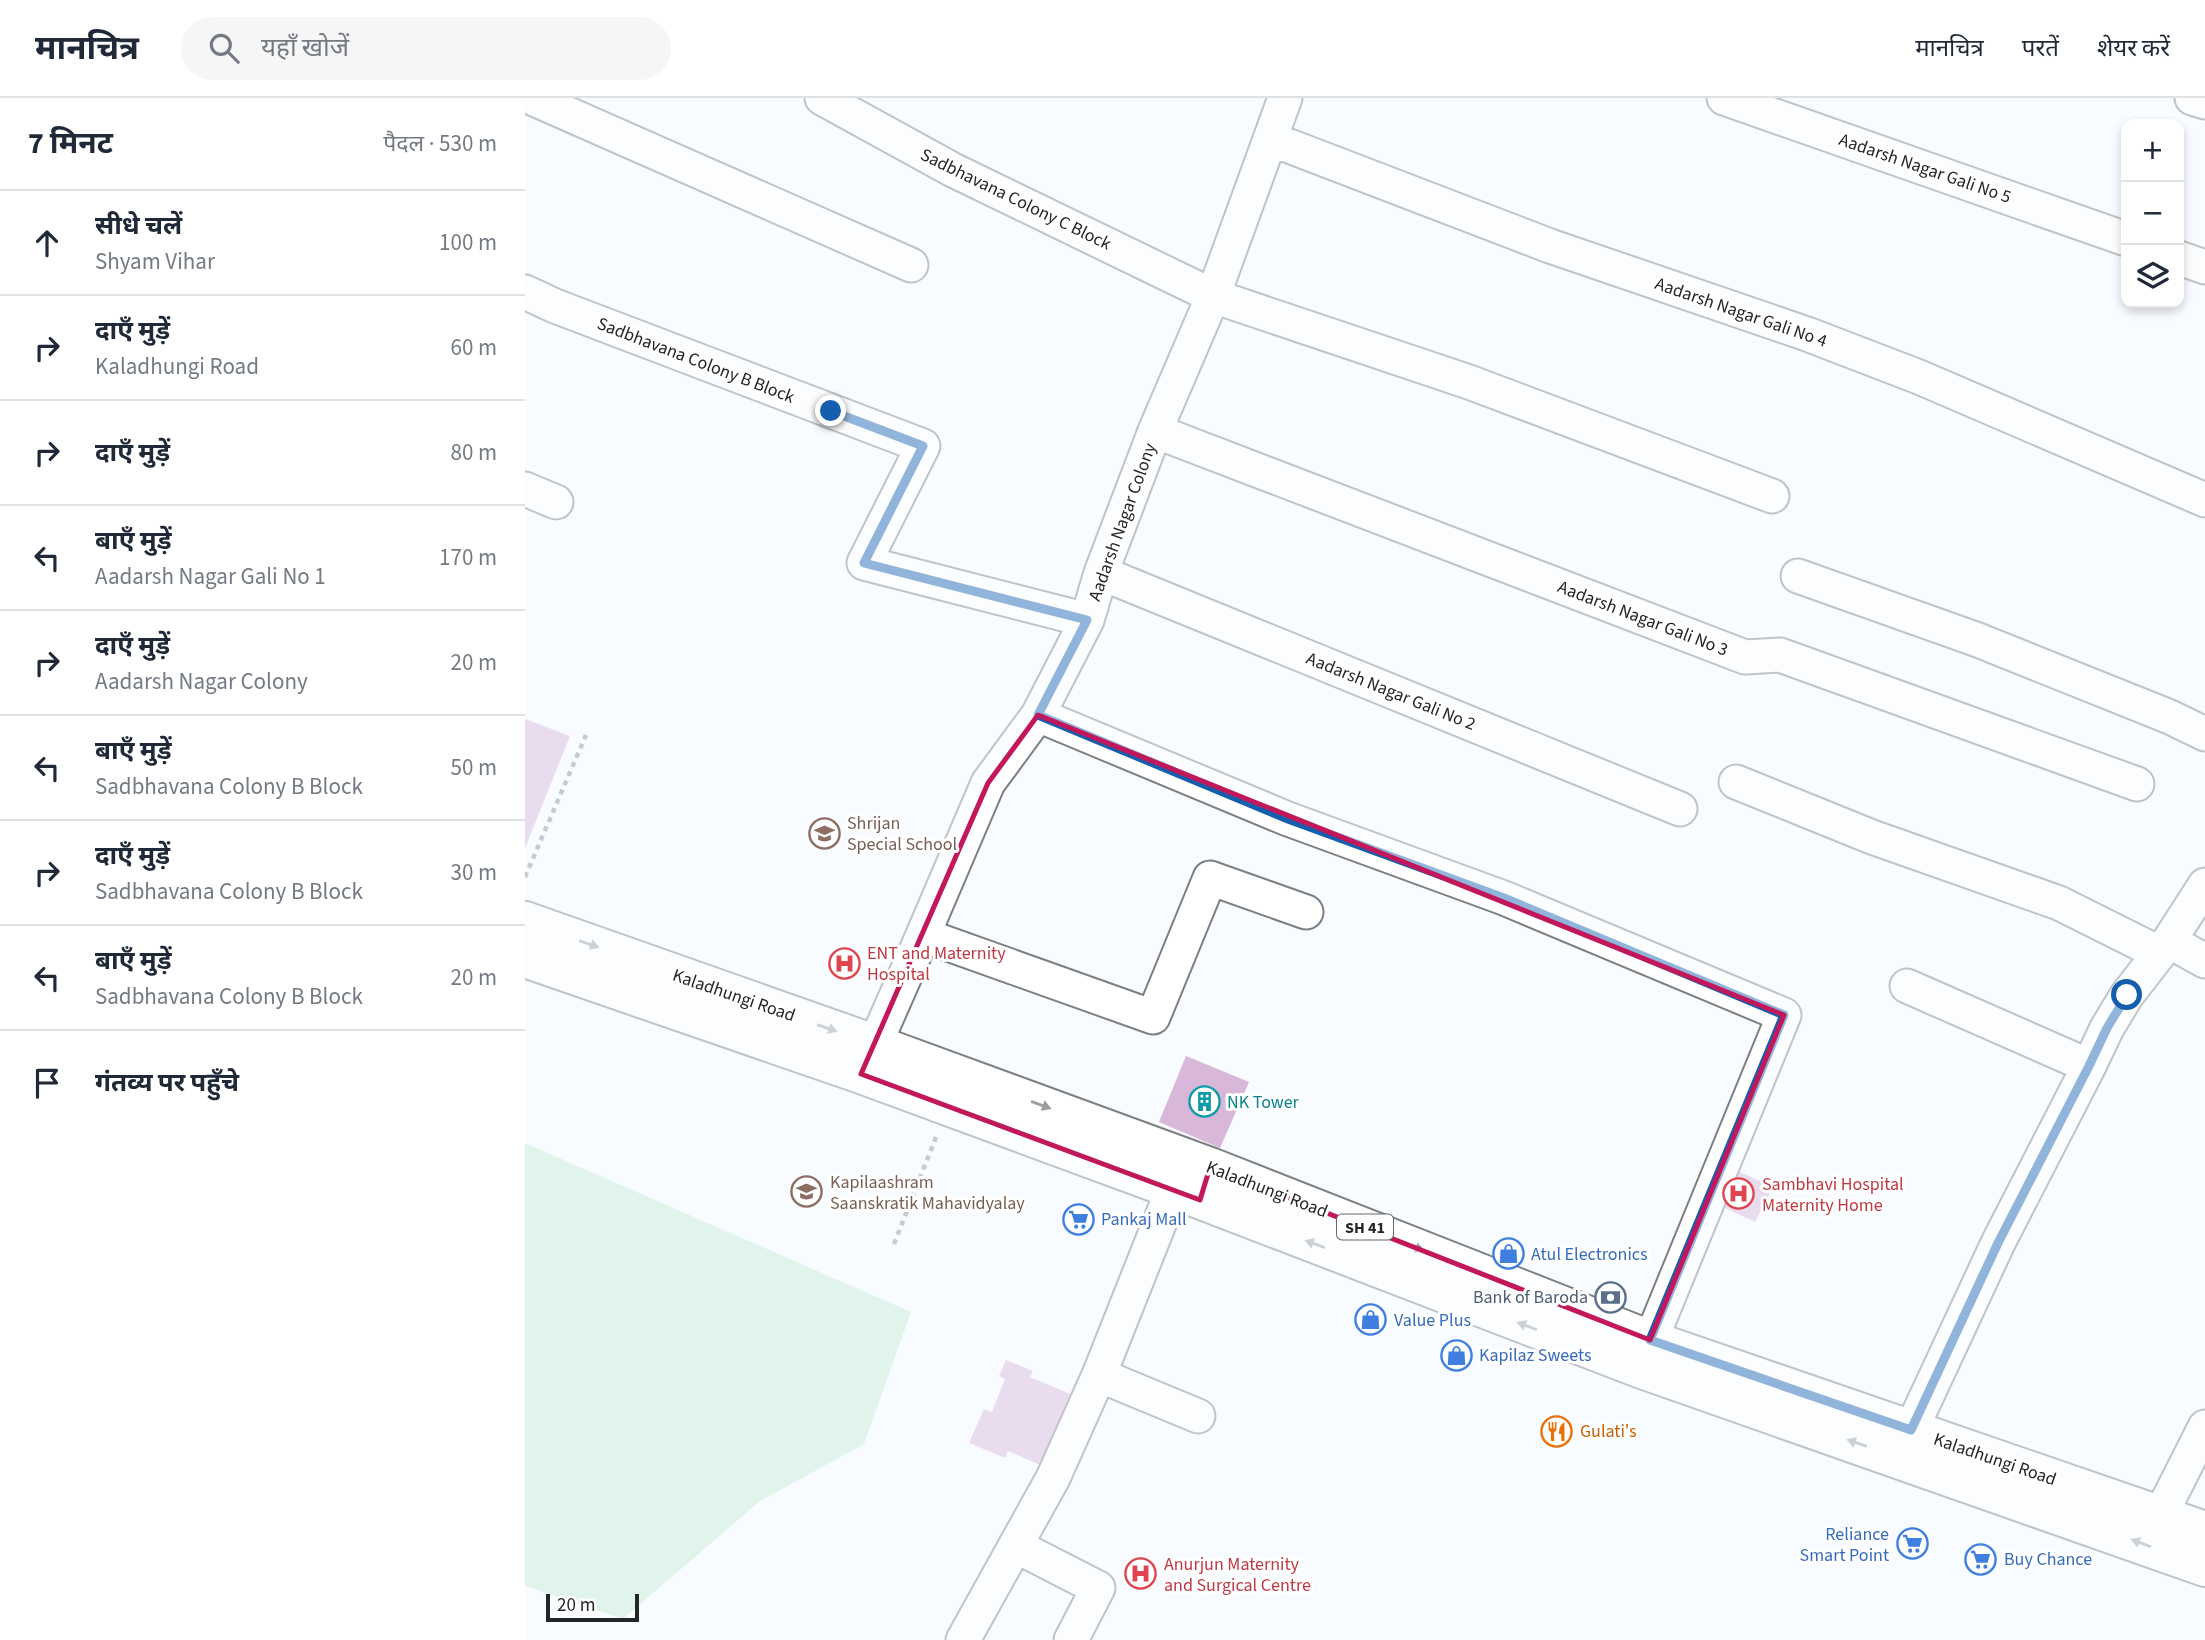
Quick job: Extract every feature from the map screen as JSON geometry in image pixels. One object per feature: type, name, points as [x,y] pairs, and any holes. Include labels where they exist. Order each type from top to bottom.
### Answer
[{"type":"main road","name":"Kaladhungi Road","points":[[525,921],[868,1059],[1645,1354],[1906,1444],[2161,1516],[2205,1531]]},
{"type":"main road","name":"Kaladhungi Road","points":[[525,958],[868,1059],[948,1106],[1194,1185]]},
{"type":"main road","name":"Kaladhungi Road","points":[[1906,1444],[2205,1567]]},
{"type":"street","points":[[533,98],[911,265]]},
{"type":"street","name":"Sadbhavana Colony C Block","points":[[822,98],[953,170],[1213,296],[1469,382],[1772,496]]},
{"type":"street","name":"Aadarsh Nagar Colony","points":[[868,1059],[988,783],[1038,715],[1087,620],[1101,573],[1154,431],[1213,296],[1285,98]]},
{"type":"street","name":"Aadarsh Nagar Gali No 5","points":[[1724,98],[2121,237]]},
{"type":"street","points":[[2192,98],[2205,102]]},
{"type":"street","name":"Aadarsh Nagar Gali No 4","points":[[1271,139],[1550,246],[1807,334],[1919,377],[2205,500]]},
{"type":"street","points":[[2184,260],[2205,267]]},
{"type":"street","name":"Sadbhavana Colony B Block","points":[[525,292],[555,306],[923,446],[864,563],[1087,620]]},
{"type":"street","name":"Aadarsh Nagar Gali No 3","points":[[1154,431],[1745,657],[1780,655],[2137,784]]},
{"type":"street","points":[[525,489],[556,502]]},
{"type":"street","name":"Aadarsh Nagar Gali No 2","points":[[1101,573],[1680,808]]},
{"type":"street","points":[[1798,576],[1978,640],[2205,734]]},
{"type":"street","points":[[1038,715],[1288,819],[1504,898],[1784,1015],[1645,1354]]},
{"type":"street","points":[[1736,782],[1872,837],[2059,903],[2164,947],[2205,961]]},
{"type":"street","points":[[923,935],[1153,1017],[1210,878],[1306,912]]},
{"type":"street","points":[[1906,1444],[1998,1243],[2107,1028],[2127,995],[2164,947],[2205,885]]},
{"type":"street","points":[[1907,986],[2089,1066]]},
{"type":"street","points":[[963,1640],[1053,1478],[1099,1375],[1194,1185]]},
{"type":"street","points":[[1099,1375],[1198,1416]]},
{"type":"street","points":[[2161,1516],[2205,1427]]},
{"type":"street","points":[[1016,1546],[1098,1588],[1071,1640]]},
{"type":"path","points":[[525,877],[586,735]]},
{"type":"path","points":[[894,1244],[948,1106]]},
{"type":"highlighted area","points":[[1038,715],[1784,1015],[1650,1340],[1210,1167],[1200,1200],[861,1074],[988,783]]},
{"type":"green space","points":[[525,1143],[911,1312],[864,1444],[760,1501],[623,1619],[525,1586]]},
{"type":"building","points":[[525,719],[570,736],[525,848]]},
{"type":"building","name":"NK Tower","points":[[1186,1056],[1249,1082],[1220,1148],[1159,1122]]},
{"type":"building","points":[[1729,1167],[1773,1187],[1755,1222],[1712,1202]]},
{"type":"building","points":[[1006,1360],[1033,1371],[1030,1377],[1075,1396],[1045,1467],[1008,1451],[1005,1458],[969,1443],[984,1409],[992,1412],[1005,1379],[999,1376]]},
{"type":"place","name":"Shrijan Special School","points":[[824,833]]},
{"type":"place","name":"ENT and Maternity Hospital","points":[[844,963]]},
{"type":"place","name":"NK Tower","points":[[1204,1102]]},
{"type":"place","name":"Kapilaashram Saanskratik Mahavidyalay","points":[[807,1192]]},
{"type":"place","name":"Sambhavi Hospital Maternity Home","points":[[1739,1194]]},
{"type":"place","name":"Pankaj Mall","points":[[1078,1219]]},
{"type":"place","name":"Atul Electronics","points":[[1508,1254]]},
{"type":"place","name":"Bank of Baroda","points":[[1611,1297]]},
{"type":"place","name":"Value Plus","points":[[1371,1320]]},
{"type":"place","name":"Kapilaz Sweets","points":[[1456,1355]]},
{"type":"place","name":"Gulati's","points":[[1557,1431]]},
{"type":"place","name":"Reliance Smart Point","points":[[1912,1544]]},
{"type":"place","name":"Buy Chance","points":[[1981,1559]]},
{"type":"place","name":"Anurjun Maternity and Surgical Centre","points":[[1141,1574]]},
{"type":"route","points":[[831,411],[923,446],[864,563],[1087,620],[1038,715],[1288,819],[1504,898],[1784,1015],[1650,1340],[1911,1430],[1998,1243],[2107,1028],[2127,995]]}]
